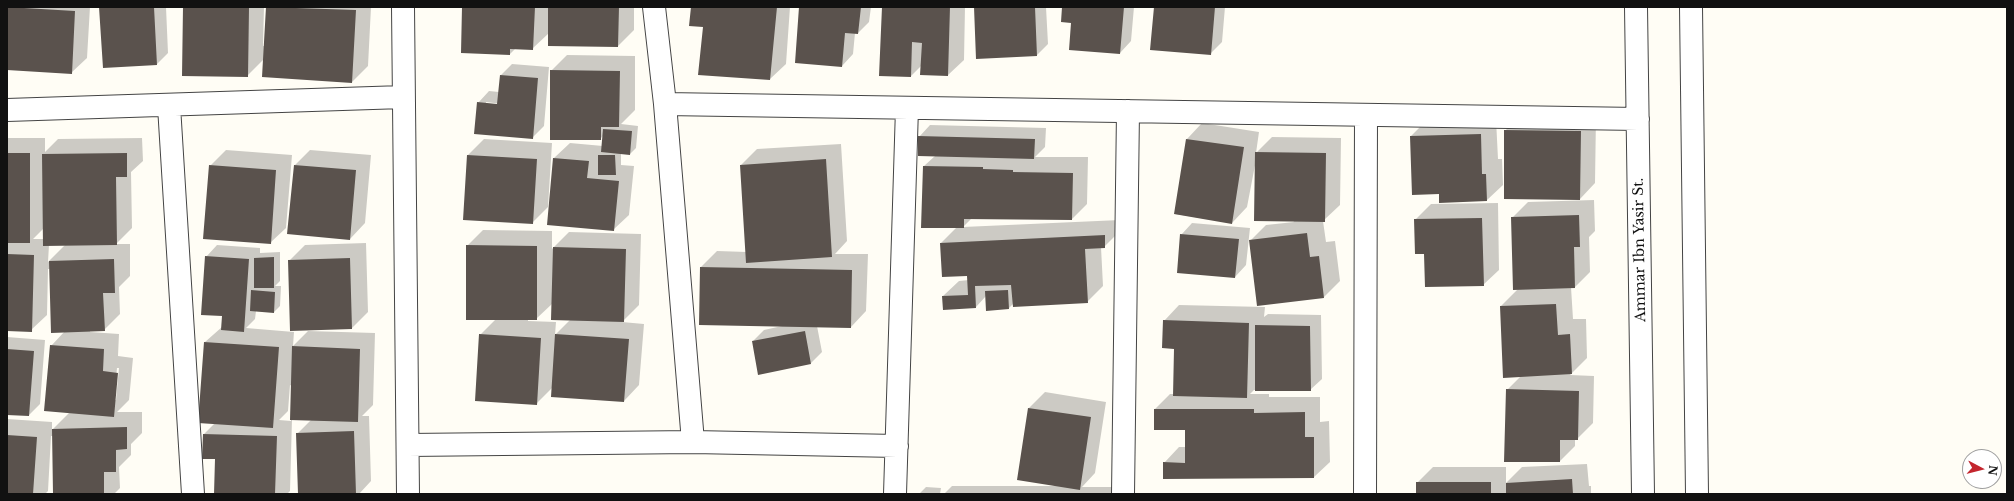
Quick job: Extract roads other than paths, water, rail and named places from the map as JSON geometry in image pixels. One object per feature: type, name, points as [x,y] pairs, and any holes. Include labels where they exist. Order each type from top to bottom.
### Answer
[{"type":"street","points":[[403,7],[408,494]]},
{"type":"street","points":[[654,7],[665,104],[693,442]]},
{"type":"street","name":"Ammar Ibn Yasir St.","points":[[1636,7],[1643,494]]},
{"type":"street","points":[[1691,7],[1697,494]]},
{"type":"street","points":[[7,110],[169,106],[403,97]]},
{"type":"street","points":[[665,104],[1638,119]]},
{"type":"street","points":[[169,106],[193,494]]},
{"type":"street","points":[[895,494],[907,108]]},
{"type":"street","points":[[1123,494],[1128,111]]},
{"type":"street","points":[[1365,494],[1366,115]]},
{"type":"street","points":[[408,446],[693,442],[897,446]]}]
